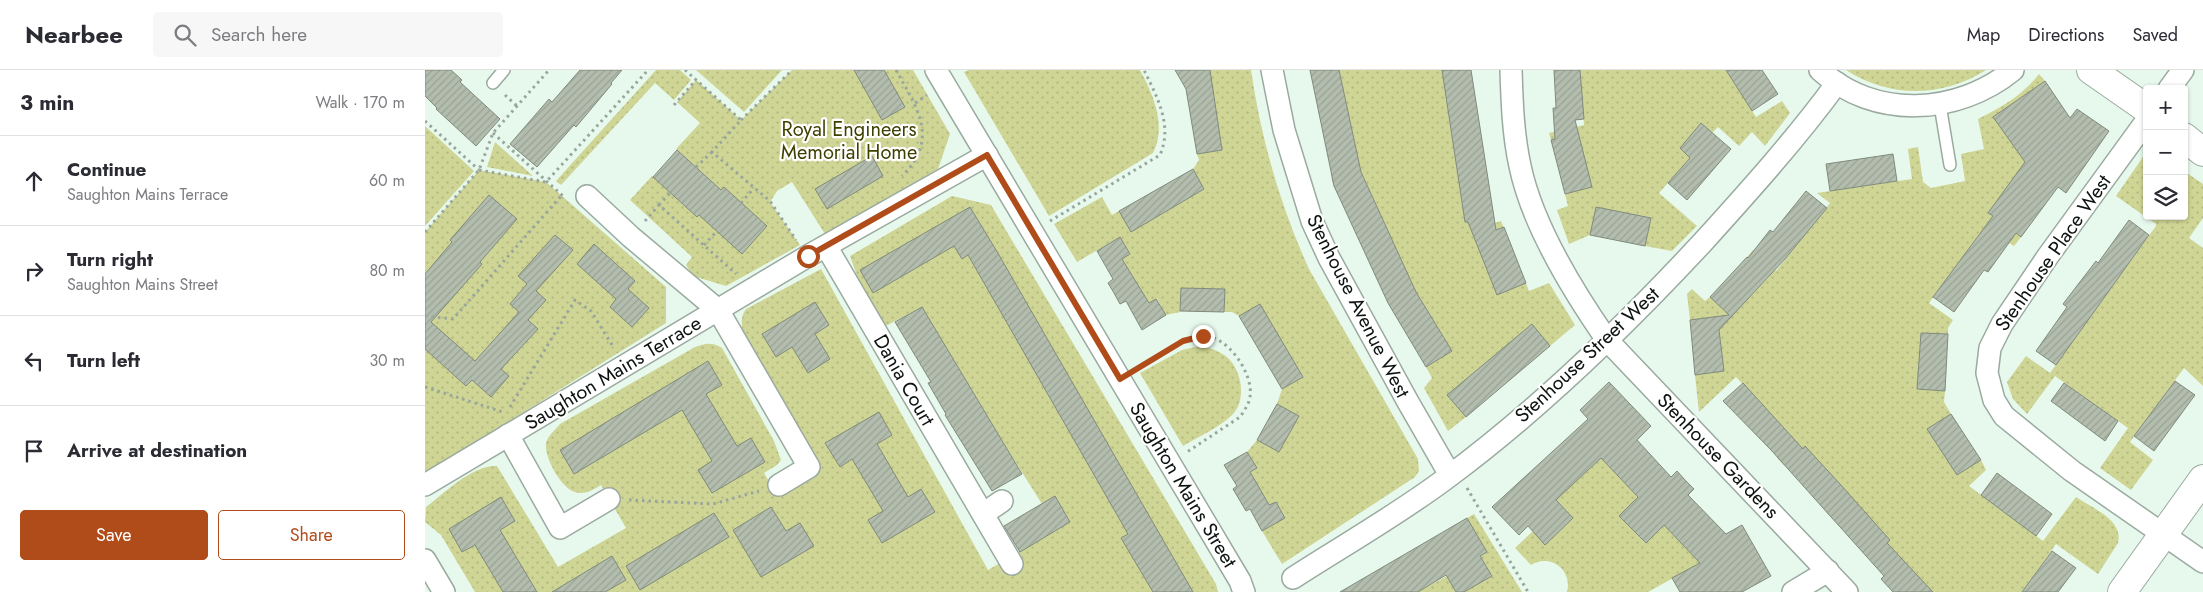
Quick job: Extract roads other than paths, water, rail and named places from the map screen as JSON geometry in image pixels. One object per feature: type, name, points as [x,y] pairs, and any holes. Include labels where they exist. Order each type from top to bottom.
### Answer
[{"type":"street","name":"Saughton Mains Street","points":[[936,70],[1120,379],[1243,591]]},
{"type":"street","name":"Stenhouse Avenue West","points":[[1272,70],[1285,130],[1312,221],[1329,258],[1407,402],[1453,473]]},
{"type":"street","name":"Stenhouse Gardens","points":[[1511,70],[1515,131],[1520,166],[1529,198],[1563,271],[1582,305],[1607,340],[1847,592]]},
{"type":"street","points":[[1820,70],[1837,83],[1873,100],[1911,106],[1940,105],[1969,97],[1986,89],[2013,70]]},
{"type":"street","points":[[2091,70],[2143,106]]},
{"type":"street","points":[[2172,85],[2183,70]]},
{"type":"street","name":"Stenhouse Street West","points":[[1293,578],[1453,473],[1572,374],[1659,290],[1779,158],[1837,83]]},
{"type":"street","name":"Stenhouse Place West","points":[[2143,125],[2048,256],[2002,324],[1990,348],[1987,373],[1994,400],[2004,416],[2072,471],[2203,562]]},
{"type":"street","points":[[2188,140],[2203,152]]},
{"type":"street","name":"Saughton Mains Terrace","points":[[425,485],[817,251],[987,155]]},
{"type":"street","name":"Saughton Mains Terrace","points":[[587,196],[631,237],[718,310],[809,467],[779,485]]},
{"type":"street","name":"Dania Court","points":[[817,251],[983,514],[1012,564]]},
{"type":"street","name":"Saughton Mains Terrace","points":[[508,435],[560,528],[609,499]]},
{"type":"street","points":[[2122,592],[2203,479]]},
{"type":"street","points":[[983,514],[1002,501]]},
{"type":"street","points":[[425,560],[444,592]]},
{"type":"street","points":[[1793,592],[1828,571]]},
{"type":"lane","points":[[493,83],[504,70]]},
{"type":"lane","points":[[1940,105],[1950,165]]},
{"type":"park label","name":"Royal Engineers Memorial Home","points":[[849,140]]}]
